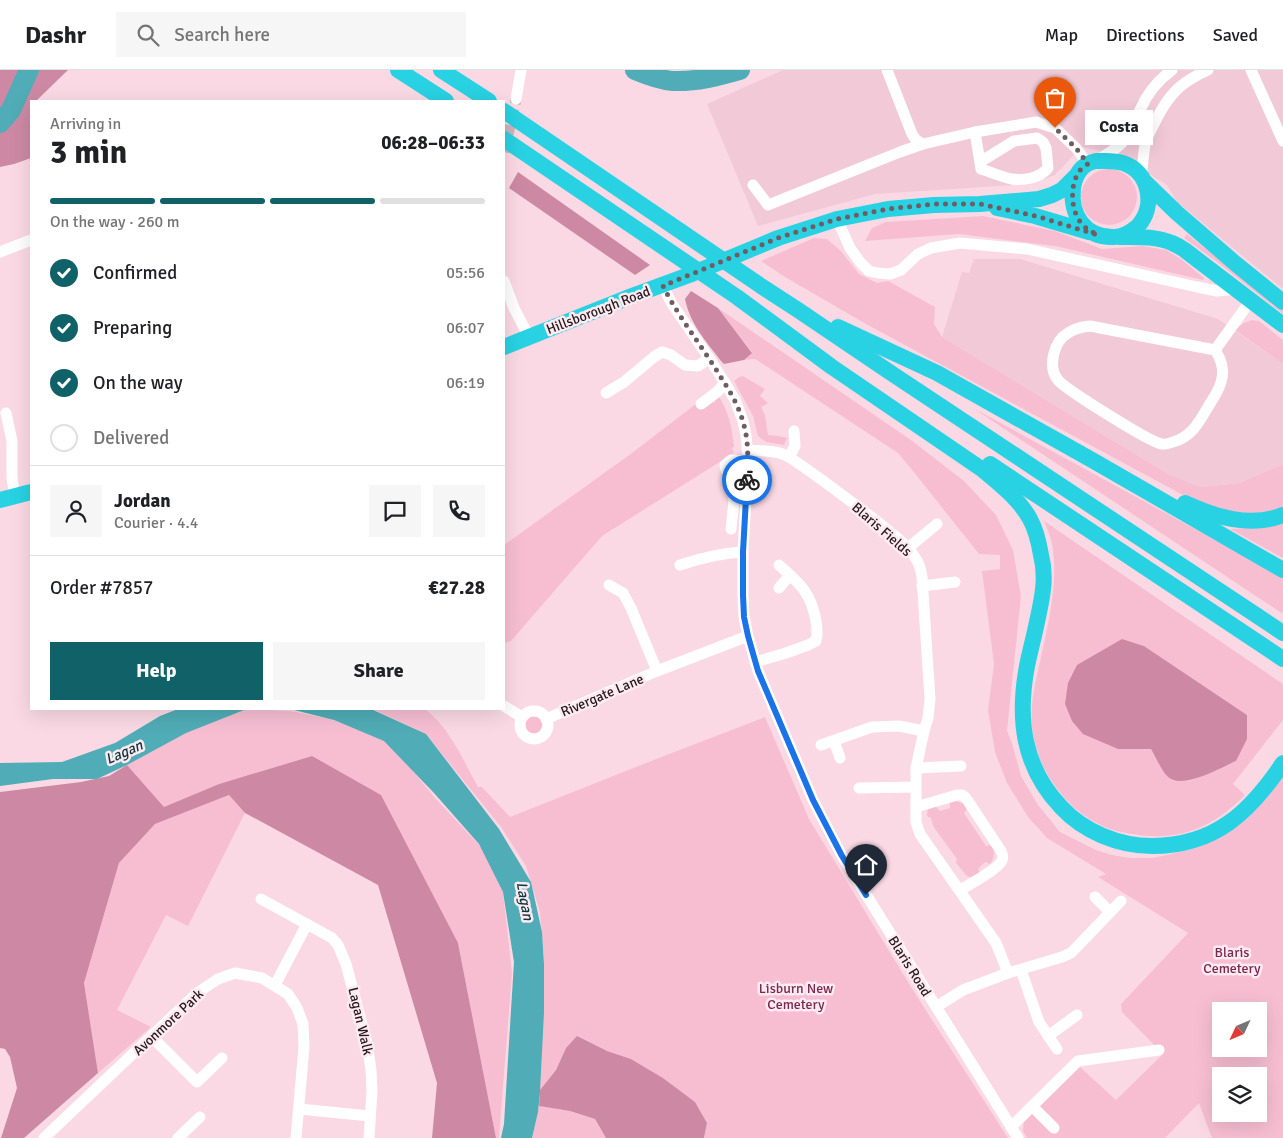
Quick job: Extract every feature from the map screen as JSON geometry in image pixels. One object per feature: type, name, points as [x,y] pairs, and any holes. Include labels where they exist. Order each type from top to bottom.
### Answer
[{"type":"highway","points":[[398,70],[444,100]]},
{"type":"highway","points":[[441,70],[485,99]]},
{"type":"highway","points":[[505,112],[681,233],[1283,632]]},
{"type":"highway","points":[[505,140],[742,300],[1282,659]]},
{"type":"highway","points":[[980,204],[1039,199],[1062,190],[1087,166],[1113,161],[1124,163],[1133,168],[1177,213],[1283,302]]},
{"type":"highway","points":[[1087,166],[1073,194],[1073,204],[1081,223],[1098,235]]},
{"type":"highway","points":[[1118,237],[1135,229],[1142,222],[1146,213],[1149,203],[1143,179]]},
{"type":"highway","name":"Hillsborough Road","points":[[505,347],[632,296],[663,286],[778,238],[837,219],[897,208],[934,204],[980,204]]},
{"type":"highway","points":[[980,204],[1036,216],[1098,235],[1160,239],[1173,243],[1283,325]]},
{"type":"highway","points":[[742,300],[832,367],[983,470],[1006,489],[1030,518],[1037,536],[1045,576],[1042,600],[1027,667],[1022,715],[1025,739],[1031,760],[1041,782],[1052,798],[1067,814],[1101,835],[1121,842],[1145,846],[1166,846],[1187,842],[1211,834],[1236,818],[1265,788],[1283,763]]},
{"type":"highway","points":[[798,310],[937,373],[1283,570]]},
{"type":"highway","points":[[1092,460],[1199,510],[1222,517],[1247,521],[1275,518],[1283,515]]},
{"type":"highway","points":[[7,498],[30,492]]},
{"type":"street","points":[[516,99],[521,70]]},
{"type":"street","points":[[887,70],[912,134],[916,140],[923,144]]},
{"type":"street","points":[[753,185],[768,205],[923,144],[975,132],[1036,122],[1055,128],[1076,148],[1087,166],[1116,149],[1122,143],[1146,98],[1166,74],[1172,70]]},
{"type":"street","points":[[1143,179],[1145,144],[1164,106],[1183,84],[1208,70]]},
{"type":"street","points":[[1251,70],[1283,142]]},
{"type":"street","points":[[975,132],[981,165]]},
{"type":"street","points":[[1037,138],[1043,142],[1046,148],[1048,168],[1044,173],[1034,178],[1012,179],[981,165],[1014,141],[1037,138]]},
{"type":"street","points":[[837,219],[850,248],[860,262],[869,271],[878,274],[890,274],[900,270],[918,254],[931,248],[960,244],[1027,249],[1218,291],[1236,289]]},
{"type":"street","points":[[0,252],[30,240]]},
{"type":"street","points":[[505,284],[514,308],[529,337]]},
{"type":"street","name":"Blaris Road","points":[[663,286],[672,304],[725,383],[735,400],[743,421],[748,455],[743,552],[744,617],[755,662],[813,800],[842,856],[1018,1138]]},
{"type":"street","points":[[1215,350],[1251,300]]},
{"type":"street","points":[[1090,326],[1215,350],[1224,368],[1222,383],[1214,398],[1192,432],[1180,440],[1162,444],[1146,438],[1074,393],[1058,380],[1053,370],[1053,356],[1058,342],[1066,333],[1090,326]]},
{"type":"street","points":[[606,393],[624,382],[662,352],[685,365],[698,366],[709,358]]},
{"type":"street","points":[[701,404],[717,392],[725,383]]},
{"type":"street","points":[[6,413],[12,441],[12,478],[7,498]]},
{"type":"street","name":"Blaris Fields","points":[[731,529],[734,486],[725,465],[731,460],[748,455],[786,455],[844,496],[890,532],[908,548],[916,559],[920,567],[922,586],[930,699],[928,718],[916,768],[916,822],[920,834],[996,943],[1008,973]]},
{"type":"street","points":[[908,548],[937,524]]},
{"type":"street","points":[[680,565],[700,558],[732,552],[743,552]]},
{"type":"street","points":[[755,662],[801,648],[816,641],[818,633],[815,614],[808,595],[779,565]]},
{"type":"street","points":[[779,588],[790,575]]},
{"type":"street","points":[[922,586],[954,582]]},
{"type":"street","name":"Rivergate Lane","points":[[609,585],[622,593],[631,608],[657,671]]},
{"type":"street","name":"Rivergate Lane","points":[[546,719],[657,671],[748,636]]},
{"type":"street","points":[[505,707],[522,717]]},
{"type":"street","points":[[530,712],[543,715],[546,719],[546,732],[540,738],[531,739],[527,737],[521,731],[522,717],[530,712]]},
{"type":"street","points":[[821,745],[872,727],[899,726],[924,731]]},
{"type":"street","points":[[834,741],[840,758]]},
{"type":"street","points":[[916,768],[961,766]]},
{"type":"street","points":[[859,788],[916,787]]},
{"type":"street","points":[[916,807],[962,795],[966,798],[1001,851],[1002,861],[997,867],[960,890]]},
{"type":"street","points":[[1095,896],[1110,912]]},
{"type":"street","name":"Lagan Walk","points":[[261,899],[332,938],[338,944],[346,964],[367,1044],[372,1091],[369,1138]]},
{"type":"street","points":[[936,1007],[963,990],[1008,973],[1062,958],[1071,953],[1121,901]]},
{"type":"street","points":[[275,985],[307,924]]},
{"type":"street","points":[[1021,970],[1039,1022],[1057,1049]]},
{"type":"street","name":"Avonmore Park","points":[[44,1138],[197,993],[218,979],[235,973],[262,978],[288,994],[297,1008],[303,1024],[304,1047],[296,1138]]},
{"type":"street","points":[[1048,1036],[1077,1015]]},
{"type":"street","points":[[152,1037],[197,1082],[222,1058]]},
{"type":"street","points":[[1012,1127],[1078,1061],[1159,1050]]},
{"type":"street","points":[[1032,1106],[1054,1128]]},
{"type":"street","points":[[299,1109],[370,1116]]},
{"type":"street","points":[[181,1137],[200,1117]]},
{"type":"shaded area","points":[[0,70],[68,70],[37,100],[30,100],[30,158],[0,167]]},
{"type":"shaded area","points":[[783,70],[1283,70],[1283,289],[1177,202],[1167,185],[1117,154],[1081,147],[1055,175],[1030,184],[875,194],[758,226],[707,104]]},
{"type":"shaded area","points":[[518,172],[650,265],[635,275],[509,188]]},
{"type":"shaded area","points":[[974,259],[1020,259],[1218,319],[1283,364],[1283,464],[1239,483],[1201,487],[1170,475],[942,337],[962,272],[969,273]]},
{"type":"shaded area","points":[[691,291],[718,308],[752,353],[744,360],[724,364],[721,361],[699,332],[687,308],[685,299]]},
{"type":"shaded area","points":[[1122,639],[1144,646],[1247,715],[1247,739],[1236,761],[1201,777],[1191,780],[1173,780],[1165,774],[1151,749],[1118,749],[1083,734],[1072,721],[1065,704],[1068,683],[1077,665]]},
{"type":"shaded area","points":[[312,756],[381,795],[458,943],[496,1138],[432,1138],[437,1083],[378,885],[245,813],[229,795],[155,824],[119,863],[84,983],[98,1073],[24,1138],[1,1138],[17,1088],[10,1057],[5,1049],[0,1048],[0,792],[81,782],[109,776],[127,765],[164,807],[219,784]]},
{"type":"shaded area","points":[[577,1036],[607,1051],[631,1059],[663,1078],[695,1102],[707,1123],[704,1138],[606,1138],[595,1119],[570,1111],[539,1106],[540,1090],[556,1070],[566,1048]]},
{"type":"green space","points":[[1104,169],[1114,169],[1129,177],[1135,186],[1137,197],[1135,208],[1129,217],[1114,225],[1104,225],[1093,220],[1086,213],[1081,202],[1081,192],[1086,181],[1093,174]]},
{"type":"green space","points":[[983,216],[1055,231],[1102,249],[1143,246],[1166,250],[1181,259],[1204,278],[1203,280],[1055,246],[959,234],[865,241],[872,228],[886,222]]},
{"type":"green space","points":[[1187,234],[1283,310],[1283,314],[1184,238]]},
{"type":"green space","points":[[814,238],[827,239],[841,251],[859,274],[877,283],[888,281],[935,307],[934,324],[942,337],[1170,475],[1201,487],[1239,483],[1283,464],[1283,509],[1253,516],[1224,512],[1196,502],[866,324],[761,261]]},
{"type":"green space","name":"Blaris Cemetery","points":[[718,308],[911,440],[964,481],[996,515],[1013,550],[1021,596],[1007,731],[1021,776],[1038,805],[1060,832],[1096,850],[1130,858],[1153,858],[1197,848],[1239,825],[1269,795],[1283,776],[1283,1138],[1212,1138],[1199,1103],[1165,1138],[1027,1138],[1023,1131],[1024,1121],[1079,1066],[1116,1100],[1163,1054],[1122,1012],[1121,1004],[1188,933],[1098,877],[1106,874],[1047,838],[1028,817],[1007,783],[995,752],[988,710],[994,664],[982,571],[1000,569],[1000,555],[979,554],[898,453],[755,359],[743,360],[752,352]]},
{"type":"green space","points":[[1252,320],[1259,321],[1283,340],[1283,364],[1235,330]]},
{"type":"green space","points":[[743,376],[765,389],[760,396],[768,403],[761,407],[765,415],[768,435],[787,438],[784,445],[766,442],[758,436],[753,416],[734,381]]},
{"type":"green space","points":[[718,395],[725,407],[732,433],[734,453],[602,536],[511,641],[505,643],[505,544],[632,453],[705,397],[715,403],[714,399]]},
{"type":"green space","points":[[973,408],[1283,577],[1283,614]]},
{"type":"green space","points":[[1044,521],[1283,684],[1283,720],[1233,784],[1245,795],[1225,813],[1210,823],[1186,833],[1161,836],[1135,835],[1112,830],[1086,817],[1071,805],[1054,785],[1046,771],[1036,749],[1032,716],[1034,691],[1048,623],[1054,579],[1052,546]],"holes":[[[1122,639],[1144,646],[1247,715],[1236,761],[1189,781],[1167,776],[1151,749],[1138,749]]]},
{"type":"green space","points":[[1283,523],[1283,558],[1230,529],[1266,527]]},
{"type":"green space","points":[[243,710],[290,711],[330,719],[388,740],[435,798],[483,849],[503,892],[512,973],[499,1138],[496,1138],[458,943],[312,756],[219,784],[164,807],[127,765],[193,728]]},
{"type":"green space","name":"Lisburn New Cemetery","points":[[375,710],[426,710],[442,725],[449,735],[478,787],[482,787],[510,817],[765,717],[809,819],[911,987],[1008,1138],[704,1138],[707,1123],[695,1102],[663,1078],[631,1059],[607,1051],[566,1048],[556,1070],[540,1090],[544,1013],[544,957],[540,912],[526,866],[501,827],[426,734]]},
{"type":"green space","points":[[529,716],[537,716],[542,721],[540,732],[529,734],[524,729],[524,721]]},
{"type":"green space","points":[[229,795],[245,813],[188,926],[166,915],[117,1010],[151,1027],[98,1073],[84,983],[119,863],[155,824]]},
{"type":"green space","points":[[956,801],[968,808],[964,813],[986,846],[993,845],[994,855],[990,864],[985,862],[978,869],[980,873],[971,877],[967,876],[956,863],[957,859],[933,826],[931,818],[927,816],[928,808],[935,806],[940,811],[950,808],[950,802]]},
{"type":"green space","points":[[539,1106],[570,1111],[595,1119],[606,1138],[532,1138]]},
{"type":"water","name":"Lagan","points":[[175,710],[244,710],[186,733],[97,779],[53,779],[0,786],[0,763],[62,762],[115,743],[160,716]]},
{"type":"water","name":"Lagan","points":[[294,710],[373,710],[426,734],[499,829],[531,882],[542,932],[544,964],[544,1013],[540,1092],[532,1138],[501,1138],[504,1124],[514,962],[503,892],[479,844],[384,741],[334,720]]},
{"type":"waterway","points":[[0,123],[11,110],[29,70]]},
{"type":"waterway","points":[[635,70],[663,80],[673,81],[690,81],[740,70]]},
{"type":"tunnel","points":[[505,148],[516,99]]},
{"type":"way so far","points":[[747,480],[748,450],[746,435],[735,400],[672,304],[663,286],[778,238],[837,219],[888,209],[934,204],[980,204],[1036,216],[1098,235],[1081,223],[1073,204],[1074,185],[1077,175],[1082,167],[1088,164],[1076,148],[1055,128]]},
{"type":"place","name":"Costa","points":[[1055,128]]},
{"type":"route","points":[[747,480],[743,595],[744,617],[752,651],[758,671],[813,800],[842,856],[866,895]]}]
